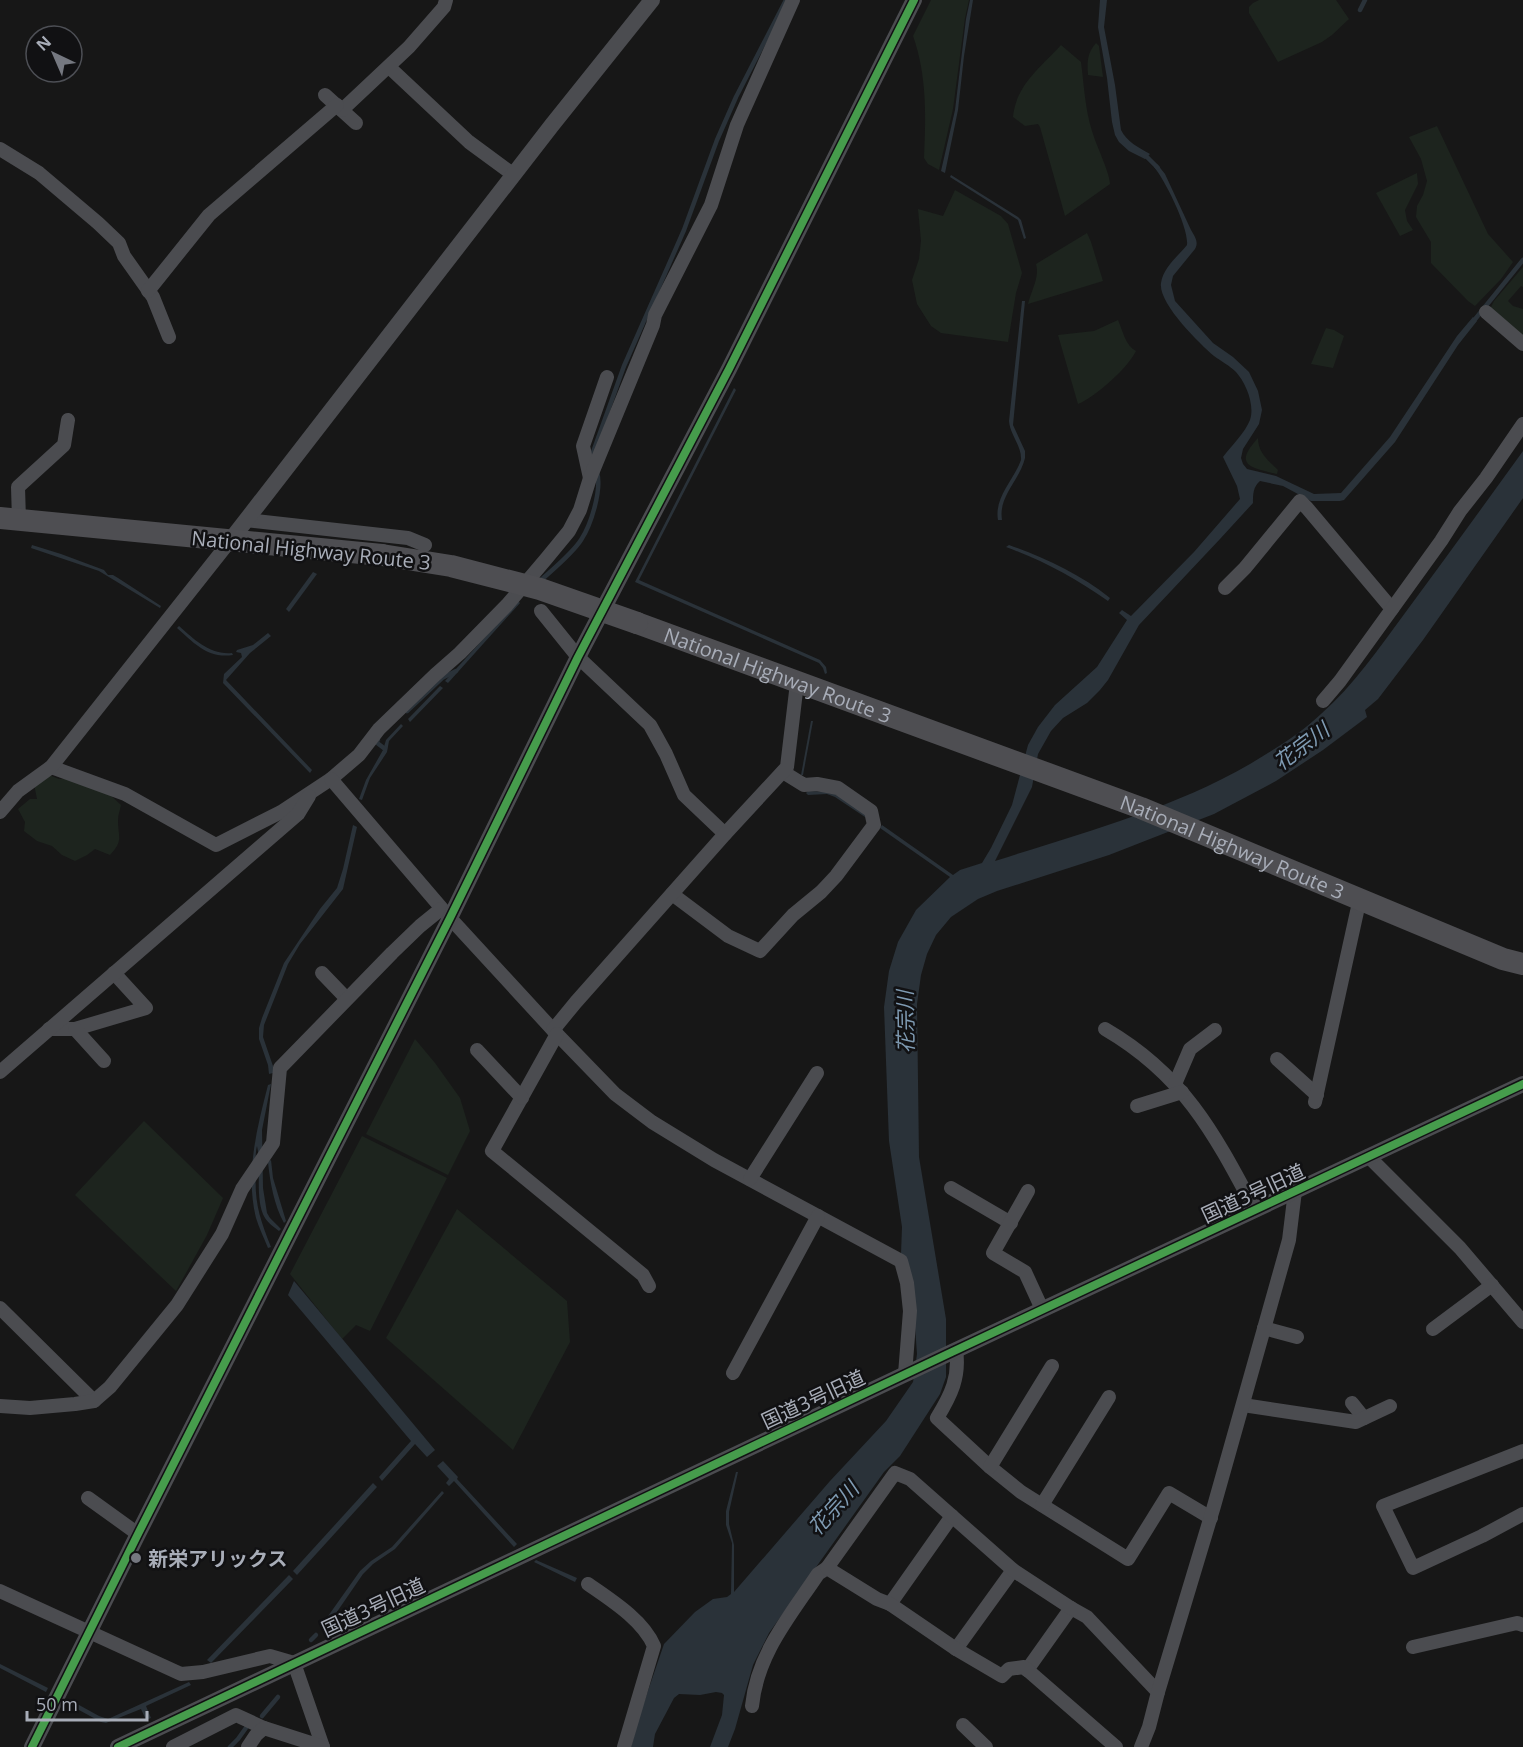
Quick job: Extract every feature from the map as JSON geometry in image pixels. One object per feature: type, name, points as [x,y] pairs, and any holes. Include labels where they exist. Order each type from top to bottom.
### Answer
[{"type":"highway","name":"National Highway Route 3","points":[[10,519],[382,555],[451,566],[540,589],[1141,808],[1503,959],[1523,964]]},
{"type":"street","points":[[148,291],[209,215],[389,67],[444,7],[446,0]]},
{"type":"street","points":[[0,812],[18,791],[51,767],[652,0]]},
{"type":"street","points":[[51,767],[125,794],[216,845],[281,812],[331,780],[359,755],[379,729],[460,653],[520,590],[569,531],[580,510],[590,478],[653,325],[655,315],[711,205],[737,125],[793,0]]},
{"type":"street","points":[[38,1743],[138,1534],[445,914],[729,369],[914,0]]},
{"type":"street","points":[[389,67],[470,142],[514,175]]},
{"type":"street","points":[[325,95],[356,123]]},
{"type":"street","points":[[0,149],[39,173],[119,243],[124,256],[153,297],[169,336]]},
{"type":"street","points":[[1486,312],[1523,344]]},
{"type":"street","points":[[590,478],[583,446],[608,377]]},
{"type":"street","points":[[10,519],[18,487],[64,445],[68,420]]},
{"type":"street","points":[[1323,701],[1442,542],[1460,511],[1523,424]]},
{"type":"street","points":[[1225,588],[1300,501],[1392,609]]},
{"type":"street","points":[[246,520],[408,538],[425,545]]},
{"type":"street","points":[[1225,567],[1236,576]]},
{"type":"street","points":[[541,611],[578,657],[650,725],[684,795],[725,834]]},
{"type":"street","points":[[649,1286],[643,1275],[492,1151],[555,1032],[576,1002],[787,767],[797,683]]},
{"type":"street","points":[[672,894],[728,936],[760,951],[793,915],[836,876],[874,825],[871,811],[838,788],[804,784],[783,772]]},
{"type":"street","points":[[331,780],[445,914],[615,1094],[652,1122],[750,1179],[901,1261],[907,1283],[910,1311],[907,1373]]},
{"type":"street","points":[[0,1072],[298,814],[312,792]]},
{"type":"street","points":[[1277,1059],[1316,1098],[1360,898]]},
{"type":"street","points":[[0,1406],[30,1408],[94,1401],[110,1387],[170,1314],[205,1262],[222,1234],[242,1189],[273,1143],[280,1068],[346,998],[420,926],[445,914]]},
{"type":"street","points":[[49,1029],[75,1029],[146,1008],[114,973]]},
{"type":"street","points":[[322,974],[346,998]]},
{"type":"street","points":[[75,1029],[104,1061]]},
{"type":"street","points":[[1106,1029],[1125,1040],[1168,1076],[1196,1107],[1222,1146],[1255,1210]]},
{"type":"street","points":[[1179,1088],[1190,1048],[1215,1030]]},
{"type":"street","points":[[477,1050],[522,1098]]},
{"type":"street","points":[[750,1179],[817,1073]]},
{"type":"street","name":"国道3号旧道","points":[[118,1747],[1523,1084]]},
{"type":"street","points":[[1137,1106],[1179,1088]]},
{"type":"street","points":[[1368,1156],[1460,1248],[1523,1322]]},
{"type":"street","points":[[951,1188],[1011,1223]]},
{"type":"street","points":[[1028,1191],[993,1253],[1025,1272],[1042,1309]]},
{"type":"street","points":[[1141,1747],[1149,1727],[1243,1405],[1289,1240],[1295,1191]]},
{"type":"street","points":[[733,1373],[818,1216]]},
{"type":"street","points":[[1433,1329],[1492,1285]]},
{"type":"street","points":[[0,1308],[94,1401]]},
{"type":"street","points":[[1264,1328],[1297,1337]]},
{"type":"street","points":[[954,1351],[958,1366],[949,1397],[937,1418],[990,1467],[1022,1492],[1128,1559],[1169,1493],[1210,1518]]},
{"type":"street","points":[[990,1467],[1052,1366]]},
{"type":"street","points":[[1042,1505],[1109,1397]]},
{"type":"street","points":[[1353,1403],[1364,1418]]},
{"type":"street","points":[[1243,1405],[1356,1422],[1390,1406]]},
{"type":"street","points":[[1523,1451],[1383,1506],[1413,1568],[1523,1514]]},
{"type":"street","points":[[752,1706],[754,1687],[765,1655],[818,1574],[827,1568],[895,1473],[910,1479],[1013,1570],[1087,1617],[1158,1692]]},
{"type":"street","points":[[88,1498],[138,1534]]},
{"type":"street","points":[[890,1604],[952,1516]]},
{"type":"street","points":[[827,1568],[877,1599],[890,1604],[956,1649],[1002,1676],[1009,1669],[1024,1667],[1116,1747]]},
{"type":"street","points":[[956,1649],[1013,1570]]},
{"type":"street","points":[[588,1584],[620,1606],[652,1640],[654,1646],[624,1747]]},
{"type":"street","points":[[0,1591],[181,1674],[203,1672],[270,1656],[294,1663],[323,1747],[264,1728],[236,1715],[173,1747]]},
{"type":"street","points":[[1028,1670],[1071,1608]]},
{"type":"street","points":[[1413,1647],[1517,1623],[1523,1625]]},
{"type":"street","points":[[963,1725],[986,1747]]},
{"type":"street","points":[[248,1747],[264,1728]]},
{"type":"shaded area","points":[[931,0],[969,0],[953,109],[939,170],[928,164],[924,158],[923,81],[913,36]]},
{"type":"shaded area","points":[[1259,0],[1336,0],[1349,19],[1322,42],[1278,62],[1249,13],[1249,7]]},
{"type":"shaded area","points":[[1096,43],[1099,46],[1103,77],[1088,75],[1088,58]]},
{"type":"shaded area","points":[[1061,45],[1081,62],[1090,123],[1110,184],[1065,216],[1040,127],[1038,124],[1025,126],[1013,117],[1024,86]]},
{"type":"shaded area","points":[[1437,126],[1488,234],[1513,262],[1501,279],[1475,306],[1431,263],[1431,242],[1416,217],[1417,206],[1427,181],[1421,159],[1409,137]]},
{"type":"shaded area","points":[[1417,173],[1418,184],[1405,210],[1407,221],[1413,230],[1400,236],[1376,193]]},
{"type":"shaded area","points":[[955,190],[1001,216],[1008,224],[1022,273],[1016,293],[1008,342],[941,333],[931,326],[917,304],[912,280],[919,259],[921,241],[918,209],[943,216]]},
{"type":"shaded area","points":[[1087,233],[1103,281],[1028,304],[1036,279],[1036,264]]},
{"type":"shaded area","points":[[1523,267],[1523,287],[1521,286],[1508,301],[1513,306],[1523,309],[1523,338],[1490,309]]},
{"type":"shaded area","points":[[1118,320],[1127,341],[1136,351],[1110,381],[1078,404],[1058,335],[1094,331]]},
{"type":"shaded area","points":[[1326,328],[1344,336],[1333,368],[1311,364]]},
{"type":"shaded area","points":[[1258,438],[1262,452],[1278,470],[1277,474],[1259,470],[1248,464],[1247,454]]},
{"type":"shaded area","points":[[49,775],[59,779],[70,778],[108,793],[121,805],[118,818],[119,842],[110,855],[95,849],[75,861],[62,855],[52,846],[37,841],[24,831],[25,822],[18,809],[30,799],[37,799],[34,784]]},
{"type":"shaded area","points":[[415,1039],[460,1098],[470,1131],[448,1175],[366,1134]]},
{"type":"shaded area","points":[[144,1121],[223,1198],[207,1235],[176,1291],[75,1195]]},
{"type":"shaded area","points":[[362,1136],[447,1178],[370,1331],[356,1325],[342,1339],[290,1274]]},
{"type":"shaded area","points":[[457,1209],[567,1301],[570,1342],[513,1450],[386,1338]]},
{"type":"water","points":[[970,0],[973,0],[958,110],[945,173],[941,171],[955,110]]},
{"type":"water","points":[[1100,0],[1107,0],[1104,27],[1121,130],[1130,141],[1150,154],[1145,159],[1129,151],[1115,135],[1098,27]]},
{"type":"water","name":"花宗川","points":[[1157,164],[1165,174],[1197,242],[1195,249],[1173,276],[1171,285],[1175,301],[1213,343],[1249,372],[1258,391],[1262,410],[1259,424],[1243,449],[1241,458],[1247,469],[1276,476],[1314,494],[1341,493],[1390,437],[1457,336],[1473,317],[1477,321],[1458,345],[1395,442],[1344,500],[1311,501],[1283,486],[1260,481],[1258,483],[1254,491],[1253,503],[1139,625],[1100,690],[1087,703],[1063,718],[1051,731],[1038,754],[1032,787],[995,861],[1093,830],[1189,795],[1250,764],[1287,741],[1321,714],[1355,679],[1523,451],[1523,498],[1423,640],[1378,699],[1365,710],[1367,717],[1323,750],[1276,781],[1214,814],[1109,855],[978,899],[951,917],[936,935],[921,975],[917,1004],[919,1157],[946,1319],[946,1377],[940,1394],[900,1456],[884,1472],[769,1633],[753,1665],[728,1747],[710,1747],[722,1715],[724,1695],[716,1692],[700,1695],[679,1694],[674,1698],[655,1734],[653,1747],[631,1747],[664,1644],[695,1612],[713,1599],[727,1597],[731,1594],[732,1543],[726,1525],[726,1511],[736,1472],[738,1472],[729,1512],[734,1545],[734,1592],[830,1481],[886,1421],[913,1382],[917,1354],[914,1313],[901,1254],[902,1227],[889,1141],[884,1007],[889,971],[898,942],[916,910],[950,877],[880,828],[882,825],[953,875],[960,870],[982,863],[1012,805],[1028,745],[1038,727],[1055,705],[1097,667],[1127,620],[1119,613],[1122,610],[1131,616],[1194,552],[1240,499],[1237,486],[1223,457],[1248,425],[1251,414],[1250,401],[1246,388],[1236,372],[1214,356],[1190,332],[1172,311],[1162,291],[1162,278],[1171,262],[1187,245],[1187,237],[1175,204],[1154,167]]},
{"type":"water","points":[[951,175],[1018,217],[1026,238],[1024,239],[1018,220],[950,177]]},
{"type":"water","points":[[1022,301],[1025,301],[1013,425],[1025,451],[1025,458],[1003,503],[1002,520],[998,520],[1002,496],[1021,460],[1020,450],[1009,421]]},
{"type":"water","points":[[734,388],[736,390],[639,580],[820,660],[826,667],[827,673],[825,674],[819,663],[635,582]]},
{"type":"water","points":[[32,545],[104,570],[108,575],[113,575],[161,606],[160,608],[99,571],[31,548]]},
{"type":"water","points":[[1009,545],[1062,567],[1087,581],[1110,598],[1108,601],[1059,571],[1006,547]]},
{"type":"water","points":[[313,572],[317,574],[289,612],[286,609]]},
{"type":"water","points":[[518,601],[520,603],[448,683],[445,681]]},
{"type":"water","points":[[179,626],[210,649],[233,655],[216,655],[202,649],[177,628]]},
{"type":"water","points":[[268,633],[271,636],[250,653],[226,680],[312,770],[310,773],[223,683],[224,674],[242,657],[241,653],[236,652],[237,650],[253,645]]},
{"type":"water","points":[[440,686],[443,688],[410,722],[408,719]]},
{"type":"water","points":[[811,721],[813,721],[803,775],[801,775]]},
{"type":"water","points":[[401,724],[403,726],[389,741],[387,752],[370,778],[362,800],[359,799],[386,740]]},
{"type":"water","points":[[808,791],[833,792],[867,815],[865,817],[835,797],[827,794],[808,795],[806,793]]},
{"type":"water","points":[[353,825],[357,827],[343,889],[300,944],[288,964],[264,1025],[263,1037],[273,1066],[273,1073],[269,1074],[259,1039],[262,1018],[284,963],[337,888]]},
{"type":"water","points":[[271,1084],[262,1130],[263,1188],[267,1213],[281,1229],[279,1231],[266,1220],[262,1210],[257,1146],[256,1157],[257,1200],[260,1218],[271,1247],[268,1248],[256,1218],[252,1167],[256,1134],[268,1085]]},
{"type":"water","points":[[271,1160],[273,1178],[286,1221],[284,1223],[271,1185],[268,1162]]},
{"type":"water","points":[[294,1281],[435,1450],[427,1457],[415,1444],[382,1481],[379,1477],[411,1441],[288,1295]]},
{"type":"water","points":[[443,1461],[517,1544],[514,1547],[454,1481],[449,1486],[446,1483],[449,1479],[437,1466]]},
{"type":"water","points":[[373,1483],[377,1487],[297,1575],[293,1571]]},
{"type":"water","points":[[442,1491],[444,1493],[395,1549],[363,1574],[330,1622],[326,1619],[360,1571],[392,1547]]},
{"type":"water","points":[[536,1560],[577,1578],[575,1582],[534,1562]]},
{"type":"water","points":[[289,1575],[293,1579],[211,1663],[207,1660]]},
{"type":"water","points":[[0,1664],[48,1688],[46,1692],[0,1668]]},
{"type":"water","points":[[189,1682],[191,1685],[146,1706],[151,1718],[146,1720],[141,1709],[106,1723],[101,1722],[68,1704],[70,1700],[108,1719]]},
{"type":"waterway","points":[[593,458],[592,455],[624,366],[684,230],[717,140],[736,97],[786,0]]},
{"type":"waterway","points":[[1360,10],[1365,0]]},
{"type":"waterway","points":[[1142,154],[1158,168]]},
{"type":"waterway","points":[[1472,323],[1523,260]]},
{"type":"waterway","points":[[540,581],[562,562],[585,534],[597,497],[597,472]]},
{"type":"waterway","points":[[407,711],[442,678],[456,671]]},
{"type":"waterway","points":[[378,740],[376,742],[385,749]]},
{"type":"waterway","points":[[311,1640],[316,1635]]},
{"type":"waterway","points":[[262,1716],[278,1697]]},
{"type":"waterway","points":[[230,1747],[248,1725]]},
{"type":"cycle path","points":[[32,1747],[450,918],[578,657],[729,369],[914,0]]},
{"type":"cycle path","points":[[118,1747],[1523,1084]]},
{"type":"place","name":"新栄アリックス","points":[[136,1558]]}]
